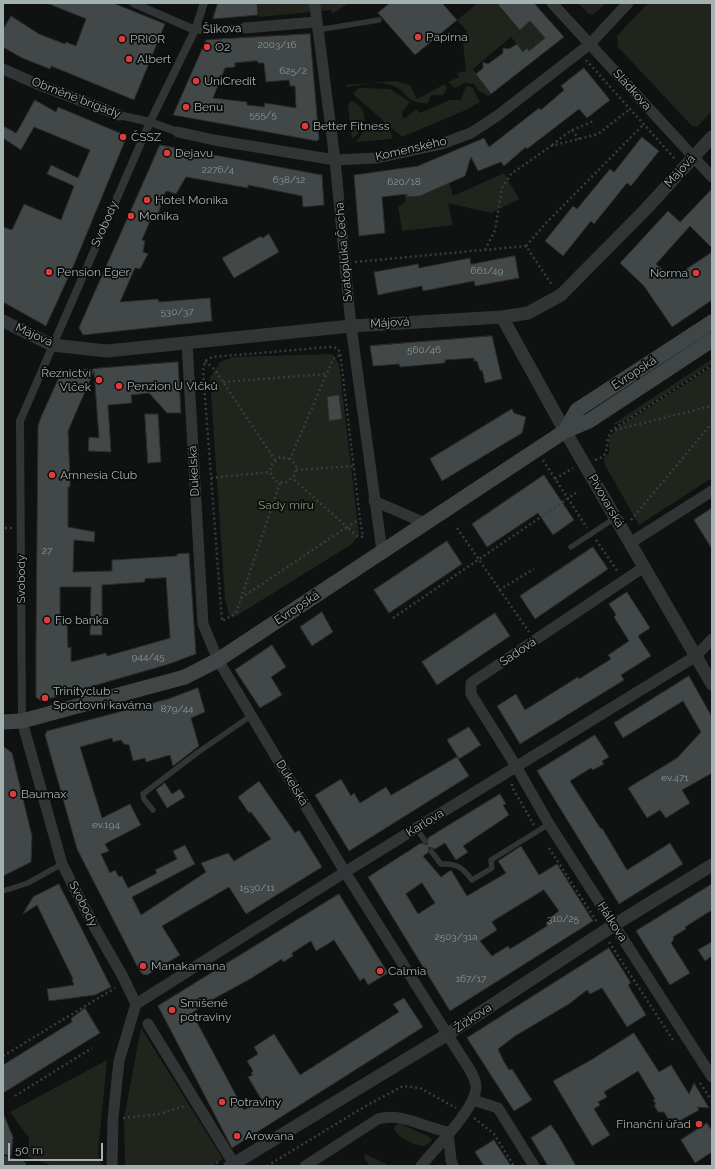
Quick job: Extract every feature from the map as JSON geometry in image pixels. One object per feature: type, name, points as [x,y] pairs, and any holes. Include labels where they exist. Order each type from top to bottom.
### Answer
[{"type":"main road","name":"Evropská","points":[[565,431],[577,410],[712,322]]},
{"type":"main road","name":"Evropská","points":[[3,722],[22,721],[185,677],[218,660],[565,431],[589,421],[712,340]]},
{"type":"street","name":"Šlikova","points":[[133,3],[195,30],[316,26]]},
{"type":"street","name":"Svobody","points":[[136,1004],[122,975],[94,928],[62,864],[22,721],[20,421],[150,122],[195,30],[204,3]]},
{"type":"street","name":"Svatopluka Čecha","points":[[313,3],[315,6],[316,26],[335,160],[351,326],[382,551]]},
{"type":"street","name":"Sládkova","points":[[552,3],[712,177]]},
{"type":"street","name":"Komenského","points":[[150,122],[178,132],[221,142],[335,160],[376,158],[441,144],[470,133],[497,116],[590,44],[628,3]]},
{"type":"street","name":"Obrněné brigády","points":[[3,68],[37,84],[118,115],[150,122]]},
{"type":"street","name":"Májová","points":[[3,321],[52,345],[107,351],[351,326],[502,317],[528,313],[561,295],[646,209],[712,137]]},
{"type":"street","name":"Pivovarská","points":[[502,317],[583,463],[712,684]]},
{"type":"street","name":"Dukelská","points":[[187,343],[203,624],[218,660],[345,872],[472,1074],[476,1086],[473,1100]]},
{"type":"street","points":[[630,543],[712,491]]},
{"type":"street","points":[[374,501],[425,523]]},
{"type":"street","name":"Sadová","points":[[516,766],[471,694],[471,684],[644,567]]},
{"type":"street","name":"Karlova","points":[[136,1004],[345,872],[696,656],[712,639]]},
{"type":"street","name":"Hálkova","points":[[516,766],[549,824],[712,1077]]},
{"type":"street","name":"Žižkova","points":[[238,1164],[448,1034],[614,925],[712,865]]},
{"type":"street","points":[[112,1166],[113,1118],[119,1061],[136,1004]]},
{"type":"street","points":[[148,1024],[195,1103],[238,1164]]},
{"type":"street","points":[[420,1166],[466,1113],[473,1100],[498,1108],[534,1166]]},
{"type":"street","points":[[305,1166],[378,1118],[387,1116],[404,1118],[425,1127],[448,1132]]},
{"type":"street","points":[[448,1132],[453,1166]]},
{"type":"street","points":[[3,1161],[21,1166]]},
{"type":"lane","points":[[316,26],[379,20]]},
{"type":"lane","points":[[570,547],[615,518]]},
{"type":"lane","points":[[153,810],[144,799],[143,794],[197,753],[252,715]]},
{"type":"lane","points":[[431,851],[441,864],[451,863],[463,867],[472,880],[492,868],[491,860],[549,824]]},
{"type":"lane","points":[[416,828],[425,841]]},
{"type":"lane","points":[[3,891],[28,883],[62,864]]},
{"type":"path","points":[[579,52],[683,168]]},
{"type":"path","points":[[551,146],[598,134],[630,109]]},
{"type":"path","points":[[485,250],[495,230],[502,188],[511,174],[572,130],[594,120]]},
{"type":"path","points":[[345,264],[526,246],[546,223],[644,124]]},
{"type":"path","points":[[572,130],[579,139]]},
{"type":"path","points":[[526,246],[547,280],[561,295]]},
{"type":"path","points":[[280,483],[236,613],[222,621],[203,368],[205,361],[212,357],[330,347],[337,348],[340,355],[363,536],[357,536],[292,478]]},
{"type":"path","points":[[290,459],[333,359],[340,355]]},
{"type":"path","points":[[205,361],[215,370],[276,460]]},
{"type":"path","points":[[536,450],[555,479],[583,463],[603,458],[606,454],[607,438],[612,430],[712,365]]},
{"type":"path","points":[[223,382],[326,374]]},
{"type":"path","points":[[612,430],[712,406]]},
{"type":"path","points":[[622,530],[712,423]]},
{"type":"path","points":[[285,457],[290,459],[296,465],[296,470],[292,478],[285,483],[275,481],[270,472],[276,460],[285,457]]},
{"type":"path","points":[[296,470],[354,466]]},
{"type":"path","points":[[212,478],[270,472]]},
{"type":"path","points":[[393,618],[576,494]]},
{"type":"path","points":[[241,599],[360,519]]},
{"type":"path","points":[[456,528],[534,641]]},
{"type":"path","points":[[500,590],[534,569]]},
{"type":"path","points":[[3,1056],[117,987],[114,980],[122,975]]},
{"type":"path","points":[[15,1096],[92,1048]]},
{"type":"path","points":[[113,1118],[160,1114],[195,1103]]},
{"type":"green space","points":[[258,3],[349,3],[332,14],[331,10],[259,17]]},
{"type":"green space","points":[[478,3],[497,3],[507,16],[530,21],[545,16],[557,29],[529,51],[527,49],[523,52],[511,37],[473,69],[491,94],[488,96],[478,90],[474,84],[465,83],[455,88],[448,82],[459,77],[457,73],[466,71],[463,44],[467,31],[457,20]]},
{"type":"green space","points":[[578,3],[606,3],[593,15],[589,14]]},
{"type":"green space","points":[[648,3],[712,3],[712,111],[697,127],[691,125],[618,47],[617,36]]},
{"type":"green space","points":[[395,81],[410,85],[417,99],[445,84],[447,88],[443,95],[432,95],[428,103],[421,103],[412,100],[396,87],[384,83],[371,83],[346,87],[346,85]]},
{"type":"green space","points":[[466,86],[472,87],[480,102],[466,110],[402,137],[353,94],[359,88],[390,89],[410,102],[402,112],[403,118],[406,118],[416,109],[420,113],[450,100],[461,100]]},
{"type":"green space","points":[[351,101],[356,103],[362,110],[365,119],[362,128],[352,139],[348,105]]},
{"type":"green space","points":[[374,122],[389,130],[393,135],[391,139],[356,142],[369,123]]},
{"type":"green space","points":[[504,173],[519,199],[491,213],[448,203],[453,225],[402,231],[398,205],[403,205],[403,202],[406,202],[404,194],[407,194],[407,197],[424,194],[440,188],[449,181],[453,196]]},
{"type":"green space","name":"Sady míru","points":[[332,354],[339,364],[359,535],[352,544],[233,618],[229,615],[225,598],[210,378],[220,362],[233,357]]},
{"type":"green space","points":[[712,359],[712,363],[629,418],[615,425],[613,424]]},
{"type":"green space","points":[[712,367],[712,478],[639,525],[604,463],[604,458],[609,453],[609,437],[620,426]]},
{"type":"green space","points":[[141,1028],[223,1159],[211,1166],[125,1166],[124,1118]]},
{"type":"green space","points":[[107,1060],[98,1153],[102,1166],[53,1166],[28,1157],[29,1138],[10,1112]]},
{"type":"green space","points":[[397,1124],[401,1124],[430,1137],[432,1141],[424,1146],[406,1140],[395,1131],[394,1128]]},
{"type":"green space","points":[[365,1154],[388,1166],[370,1166],[364,1158]]},
{"type":"building","points":[[47,3],[113,3],[165,24],[134,100],[51,66],[50,69],[22,58],[3,47],[3,29],[11,16],[39,34],[65,44],[66,42],[76,46],[86,19]]},
{"type":"building","points":[[218,3],[257,3],[258,15],[213,19]]},
{"type":"building","name":"Papírna","points":[[390,3],[442,3],[457,20],[415,55],[378,13]]},
{"type":"building","points":[[497,3],[534,3],[564,37],[491,94],[476,74],[483,68],[483,62],[488,64],[503,53],[503,48],[509,49],[517,44],[523,52],[527,48],[529,51],[545,38],[530,21],[520,30]]},
{"type":"building","points":[[310,34],[319,139],[317,141],[173,115],[206,40]],"holes":[[[257,61],[258,63],[264,63],[266,82],[289,80],[290,86],[295,86],[296,108],[265,103],[264,107],[247,105],[247,102],[213,98],[225,68],[235,67],[235,63]]]},
{"type":"building","points":[[584,68],[610,100],[587,118],[579,109],[527,149],[526,147],[504,166],[501,162],[478,171],[471,157],[465,176],[420,196],[407,197],[407,194],[382,197],[385,233],[359,236],[354,175],[418,166],[484,138],[489,147],[539,108],[541,110],[564,90],[561,86]]},
{"type":"building","points":[[35,100],[56,112],[58,107],[127,136],[73,267],[46,326],[3,302],[3,227],[12,230],[24,204],[61,220],[74,186],[47,174],[51,165],[78,178],[90,150],[34,127],[21,150],[3,138],[3,126],[16,133]]},
{"type":"building","points":[[642,137],[659,151],[631,186],[627,183],[594,224],[591,221],[563,256],[545,241],[573,206],[577,209],[610,169],[614,172]]},
{"type":"building","points":[[160,145],[322,175],[324,205],[303,207],[302,196],[248,185],[248,188],[186,177],[176,194],[166,191],[161,202],[159,212],[156,216],[152,216],[142,240],[145,241],[143,252],[148,254],[140,269],[135,268],[120,302],[158,299],[159,302],[210,298],[212,321],[83,335],[79,328]]},
{"type":"building","points":[[712,189],[712,248],[690,226],[656,264],[673,278],[712,252],[712,300],[672,327],[644,286],[620,263],[668,211],[680,222]]},
{"type":"building","points":[[269,234],[279,252],[234,278],[222,258],[261,236],[262,238]]},
{"type":"building","points":[[515,256],[519,278],[475,286],[474,281],[423,291],[422,286],[378,295],[374,272],[418,264],[419,268],[470,258],[471,264]]},
{"type":"building","points":[[492,336],[502,379],[485,383],[482,370],[480,371],[477,361],[474,361],[474,358],[445,360],[445,363],[400,367],[399,364],[373,366],[370,346]]},
{"type":"building","points":[[178,362],[181,413],[167,413],[149,393],[131,395],[132,403],[108,405],[111,452],[88,451],[89,437],[99,438],[94,371],[68,431],[70,487],[68,487],[68,527],[95,532],[94,542],[74,540],[73,572],[112,571],[112,560],[177,556],[177,554],[189,553],[196,654],[169,664],[41,701],[36,697],[38,426],[60,375],[65,371]],"holes":[[[166,578],[170,638],[107,656],[106,653],[71,662],[71,647],[68,648],[67,619],[60,618],[60,587],[91,587],[90,635],[102,635],[102,585],[145,582],[145,579]]]},
{"type":"building","points":[[339,395],[342,419],[329,421],[327,397]]},
{"type":"building","points":[[512,409],[514,413],[526,417],[522,433],[442,481],[430,459]]},
{"type":"building","points":[[145,414],[158,414],[161,462],[148,463]]},
{"type":"building","points":[[544,475],[574,520],[553,535],[538,513],[487,547],[472,524]]},
{"type":"building","points":[[712,508],[712,549],[694,520]]},
{"type":"building","points":[[447,541],[462,564],[389,613],[374,590]]},
{"type":"building","points":[[593,547],[608,569],[535,619],[520,596]]},
{"type":"building","points":[[627,592],[650,628],[638,636],[651,656],[621,675],[624,680],[520,744],[497,706],[516,694],[525,710],[578,677],[579,679],[611,659],[608,655],[629,641],[614,617],[616,615],[609,604]]},
{"type":"building","points":[[322,612],[333,632],[312,646],[300,627]]},
{"type":"building","points":[[495,613],[510,636],[437,685],[422,662]]},
{"type":"building","points":[[272,645],[286,667],[271,677],[282,695],[260,708],[235,670]]},
{"type":"building","points":[[689,676],[712,717],[712,773],[682,790],[690,803],[666,818],[660,810],[647,818],[628,788],[677,758],[701,732],[683,701],[623,738],[614,723]]},
{"type":"building","points":[[198,688],[205,712],[191,718],[199,746],[173,766],[170,755],[146,762],[145,758],[133,761],[129,745],[124,744],[121,740],[113,742],[112,738],[80,747],[102,818],[130,804],[141,825],[105,844],[109,851],[101,854],[110,873],[115,870],[119,877],[122,876],[128,888],[157,873],[155,870],[177,859],[173,851],[185,845],[195,864],[132,897],[141,915],[206,872],[201,863],[228,853],[234,861],[271,839],[251,812],[249,813],[238,797],[259,781],[295,833],[299,830],[322,867],[246,914],[229,887],[162,926],[180,955],[147,975],[142,974],[136,964],[77,849],[45,735],[47,731],[168,699]]},
{"type":"building","points":[[469,727],[481,745],[459,759],[447,740]]},
{"type":"building","points":[[595,735],[609,757],[602,761],[604,764],[593,770],[591,768],[570,781],[601,829],[602,828],[627,870],[670,843],[683,864],[619,904],[537,771]]},
{"type":"building","name":"Baumax","points":[[3,746],[12,753],[32,836],[31,862],[3,876]]},
{"type":"building","points":[[457,757],[469,776],[349,851],[315,795],[341,779],[351,796],[354,793],[360,803],[386,787],[391,795]]},
{"type":"building","points":[[165,783],[172,794],[180,789],[185,797],[167,808],[156,790]]},
{"type":"building","points":[[500,794],[506,804],[503,805],[509,815],[463,846],[468,852],[456,860],[445,843],[435,849],[429,847],[428,853],[423,856],[441,877],[451,870],[467,896],[506,873],[498,861],[521,846],[539,875],[557,864],[593,921],[450,1011],[368,877],[421,843],[427,845],[428,838]],"holes":[[[422,883],[435,903],[418,914],[406,894]],[[544,890],[559,911],[546,923],[547,926],[510,949],[508,946],[492,956],[480,941],[497,930],[492,922]]]},
{"type":"building","points":[[59,884],[111,987],[95,995],[49,1001],[47,989],[74,985],[73,979],[37,905],[23,914],[33,897]]},
{"type":"building","points":[[712,884],[712,910],[685,927],[686,929],[673,937],[674,939],[671,943],[690,973],[670,985],[636,931]]},
{"type":"building","points":[[339,894],[388,973],[368,985],[364,978],[360,981],[334,940],[316,951],[311,941],[292,953],[293,956],[283,962],[282,959],[250,979],[208,1002],[192,1013],[244,1110],[261,1099],[248,1077],[253,1075],[251,1073],[253,1071],[247,1061],[258,1054],[254,1047],[274,1034],[300,1075],[399,1012],[393,1004],[404,998],[423,1027],[232,1148],[158,1006]]},
{"type":"building","points":[[712,942],[712,956],[705,961],[698,950]]},
{"type":"building","points":[[609,948],[631,983],[628,985],[646,1015],[627,1027],[602,988],[590,994],[587,990],[569,1004],[515,1036],[498,1049],[509,1070],[512,1069],[532,1100],[514,1111],[467,1038]]},
{"type":"building","points":[[85,1008],[100,1033],[3,1093],[3,1065],[72,1022],[71,1019]]},
{"type":"building","points":[[634,1033],[659,1072],[671,1065],[689,1094],[694,1083],[709,1108],[697,1107],[699,1110],[672,1125],[664,1112],[658,1112],[654,1105],[656,1104],[653,1100],[655,1099],[638,1071],[604,1092],[607,1097],[598,1102],[600,1105],[594,1109],[610,1135],[592,1146],[553,1081],[591,1060]]},
{"type":"building","points":[[3,1113],[13,1137],[11,1156],[3,1154]]},
{"type":"building","points":[[707,1123],[712,1131],[712,1152],[695,1163],[681,1140]]},
{"type":"building","points":[[551,1125],[576,1166],[548,1166],[531,1138]]},
{"type":"building","points":[[494,1140],[511,1166],[484,1166],[475,1152]]},
{"type":"place","name":"Papírna","points":[[418,37]]},
{"type":"place","name":"PRIOR","points":[[122,39]]},
{"type":"place","name":"O2","points":[[207,47]]},
{"type":"place","name":"Albert","points":[[129,59]]},
{"type":"place","name":"UniCredit","points":[[196,81]]},
{"type":"place","name":"Benu","points":[[186,107]]},
{"type":"place","name":"Better Fitness","points":[[305,126]]},
{"type":"place","name":"ČSSZ","points":[[123,137]]},
{"type":"place","name":"Dejavu","points":[[167,153]]},
{"type":"place","name":"Hotel Monika","points":[[147,200]]},
{"type":"place","name":"Monika","points":[[131,216]]},
{"type":"place","name":"Pension Eger","points":[[49,272]]},
{"type":"place","name":"Norma","points":[[696,273]]},
{"type":"place","name":"Řeznictví Vlček","points":[[99,380]]},
{"type":"place","name":"Penzion U Vlčků","points":[[119,386]]},
{"type":"place","name":"Amnesia Club","points":[[52,475]]},
{"type":"place","name":"Fio banka","points":[[47,620]]},
{"type":"place","name":"Trinityclub - Sportovní kavárna","points":[[45,698]]},
{"type":"place","name":"Baumax","points":[[13,794]]},
{"type":"place","name":"Manakamana","points":[[143,966]]},
{"type":"place","name":"Calmia","points":[[380,971]]},
{"type":"place","name":"Smíšené potraviny","points":[[172,1010]]},
{"type":"place","name":"Potraviny","points":[[222,1102]]},
{"type":"place","name":"Finanční úřad","points":[[699,1124]]},
{"type":"place","name":"Arowana","points":[[237,1136]]}]
